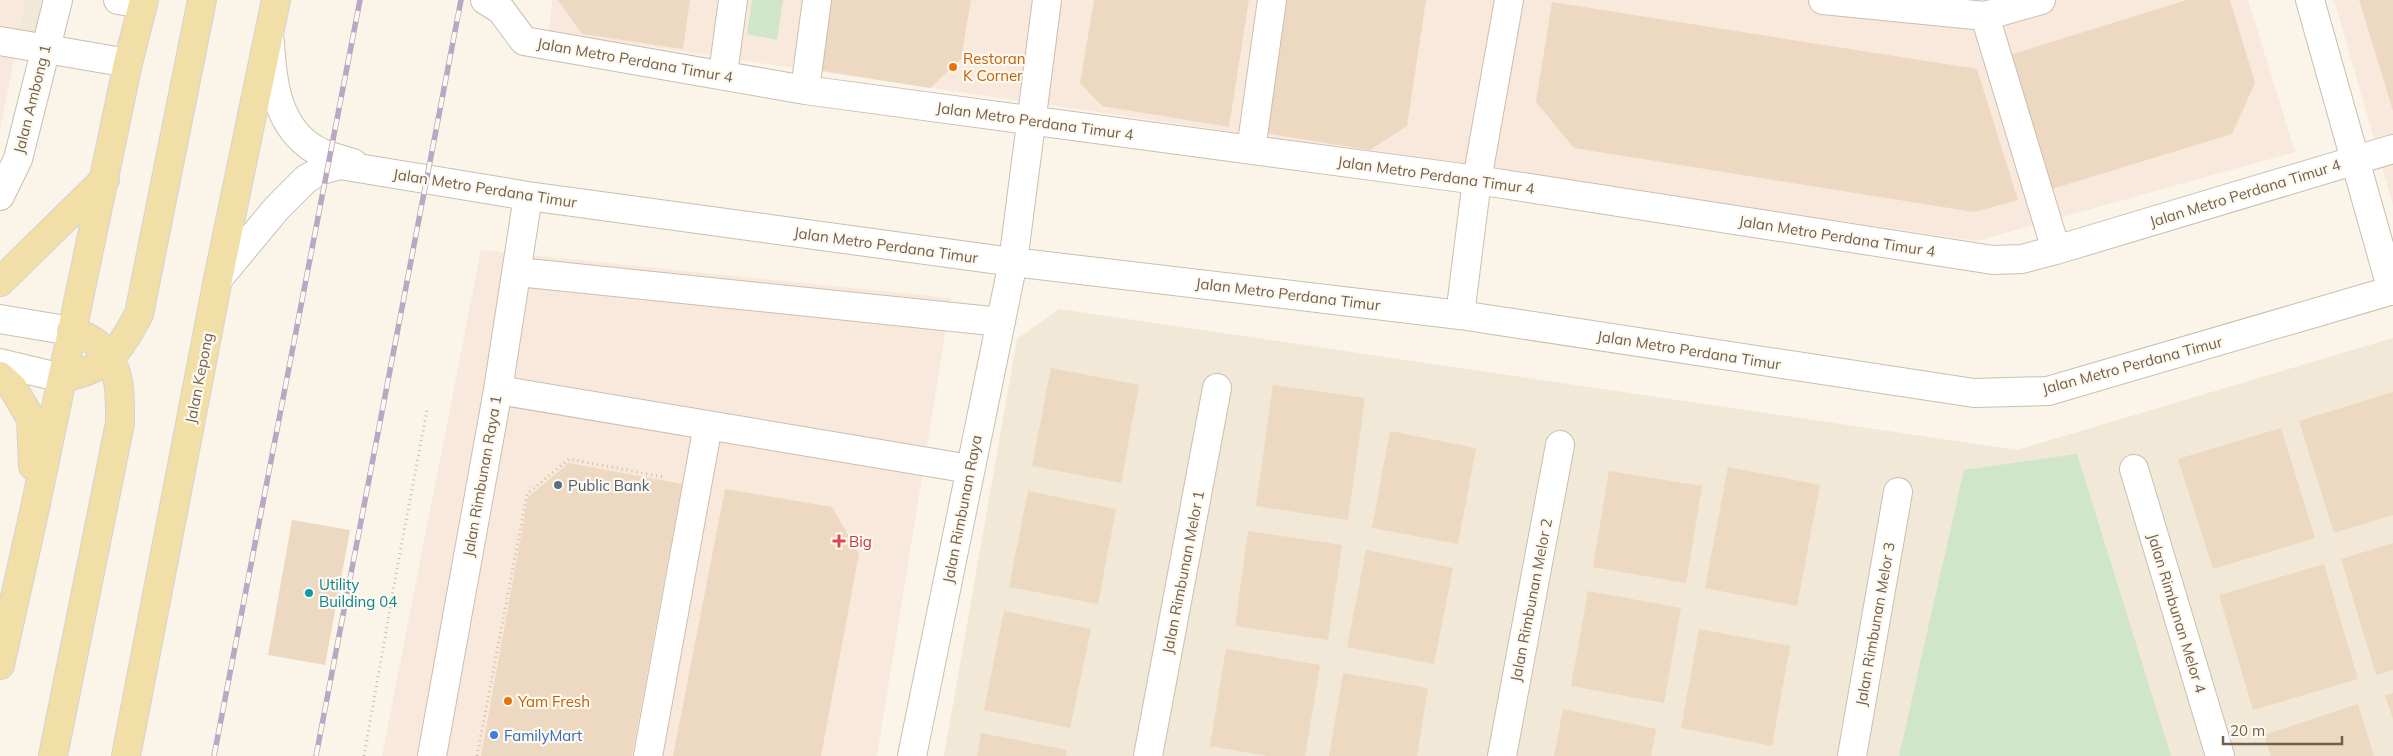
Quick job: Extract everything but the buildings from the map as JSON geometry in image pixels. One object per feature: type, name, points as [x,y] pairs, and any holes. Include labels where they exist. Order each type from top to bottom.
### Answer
[{"type":"main road","points":[[62,378],[86,373],[109,360],[122,346],[139,314],[202,0]]},
{"type":"main road","name":"Jalan Kepong","points":[[126,756],[218,279],[276,0]]},
{"type":"main road","points":[[0,664],[105,179],[128,63],[135,1]]},
{"type":"main road","points":[[0,282],[105,179]]},
{"type":"main road","points":[[53,756],[120,423],[120,381],[109,360],[95,342],[71,331]]},
{"type":"main road","points":[[0,376],[14,388],[31,419],[35,508]]},
{"type":"street","name":"Jalan Ambong 1","points":[[0,196],[18,159],[58,0]]},
{"type":"street","points":[[723,74],[733,0]]},
{"type":"street","points":[[805,90],[817,0]]},
{"type":"street","name":"Jalan Rimbunan Raya","points":[[912,756],[1013,262],[1047,0]]},
{"type":"street","points":[[1251,150],[1272,0]]},
{"type":"street","points":[[1460,315],[1477,180],[1509,0]]},
{"type":"street","points":[[1823,0],[1985,16],[2041,0]]},
{"type":"street","points":[[2310,0],[2392,290]]},
{"type":"street","name":"Jalan Metro Perdana Timur 4","points":[[497,3],[524,41],[723,74],[805,90],[1477,180],[1993,260],[2022,259],[2056,250],[2393,149]]},
{"type":"street","points":[[1985,16],[2056,250]]},
{"type":"street","points":[[270,31],[272,72],[278,103],[291,127],[306,144],[325,154],[381,172]]},
{"type":"street","points":[[0,41],[45,47],[128,63]]},
{"type":"street","name":"Jalan Metro Perdana Timur","points":[[218,279],[277,208],[306,179],[322,170],[340,166],[528,196],[1013,262],[1460,315],[1974,393],[2048,391],[2392,290]]},
{"type":"street","name":"Jalan Rimbunan Raya 1","points":[[432,756],[498,390],[518,272],[528,196]]},
{"type":"street","points":[[518,272],[1001,322]]},
{"type":"street","points":[[0,319],[71,331]]},
{"type":"street","points":[[0,363],[62,378]]},
{"type":"street","name":"Jalan Rimbunan Melor 1","points":[[1148,756],[1218,388]]},
{"type":"street","points":[[498,390],[970,469]]},
{"type":"street","points":[[648,756],[708,425]]},
{"type":"street","name":"Jalan Rimbunan Melor 2","points":[[1502,756],[1560,445]]},
{"type":"street","name":"Jalan Rimbunan Melor 4","points":[[2134,469],[2220,756]]},
{"type":"street","name":"Jalan Rimbunan Melor 3","points":[[1852,756],[1898,492]]},
{"type":"path","points":[[364,756],[427,410]]},
{"type":"path","points":[[477,756],[527,494],[569,459],[697,483]]},
{"type":"shaded area","points":[[0,0],[42,0],[36,33],[0,25]]},
{"type":"shaded area","points":[[0,0],[26,0],[0,129]]},
{"type":"shaded area","points":[[552,0],[2248,0],[2295,152],[1977,241],[549,32]]},
{"type":"shaded area","points":[[2334,0],[2393,0],[2393,205]]},
{"type":"shaded area","points":[[481,250],[951,298],[877,756],[382,756]]},
{"type":"shaded area","points":[[1059,309],[2017,450],[2393,338],[2393,756],[944,756],[1017,339]]},
{"type":"green space","points":[[752,0],[783,0],[777,40],[747,34]]},
{"type":"green space","points":[[2077,454],[2171,756],[1899,756],[1964,470]]},
{"type":"railway","points":[[214,756],[360,0]]},
{"type":"railway","points":[[316,756],[461,0]]},
{"type":"place","name":"Restoran K Corner","points":[[953,67]]},
{"type":"place","name":"Public Bank","points":[[558,485]]},
{"type":"place","name":"Big","points":[[839,541]]},
{"type":"place","name":"Utility Building 04","points":[[309,593]]},
{"type":"place","name":"Yam Fresh","points":[[508,701]]},
{"type":"place","name":"FamilyMart","points":[[494,735]]}]
